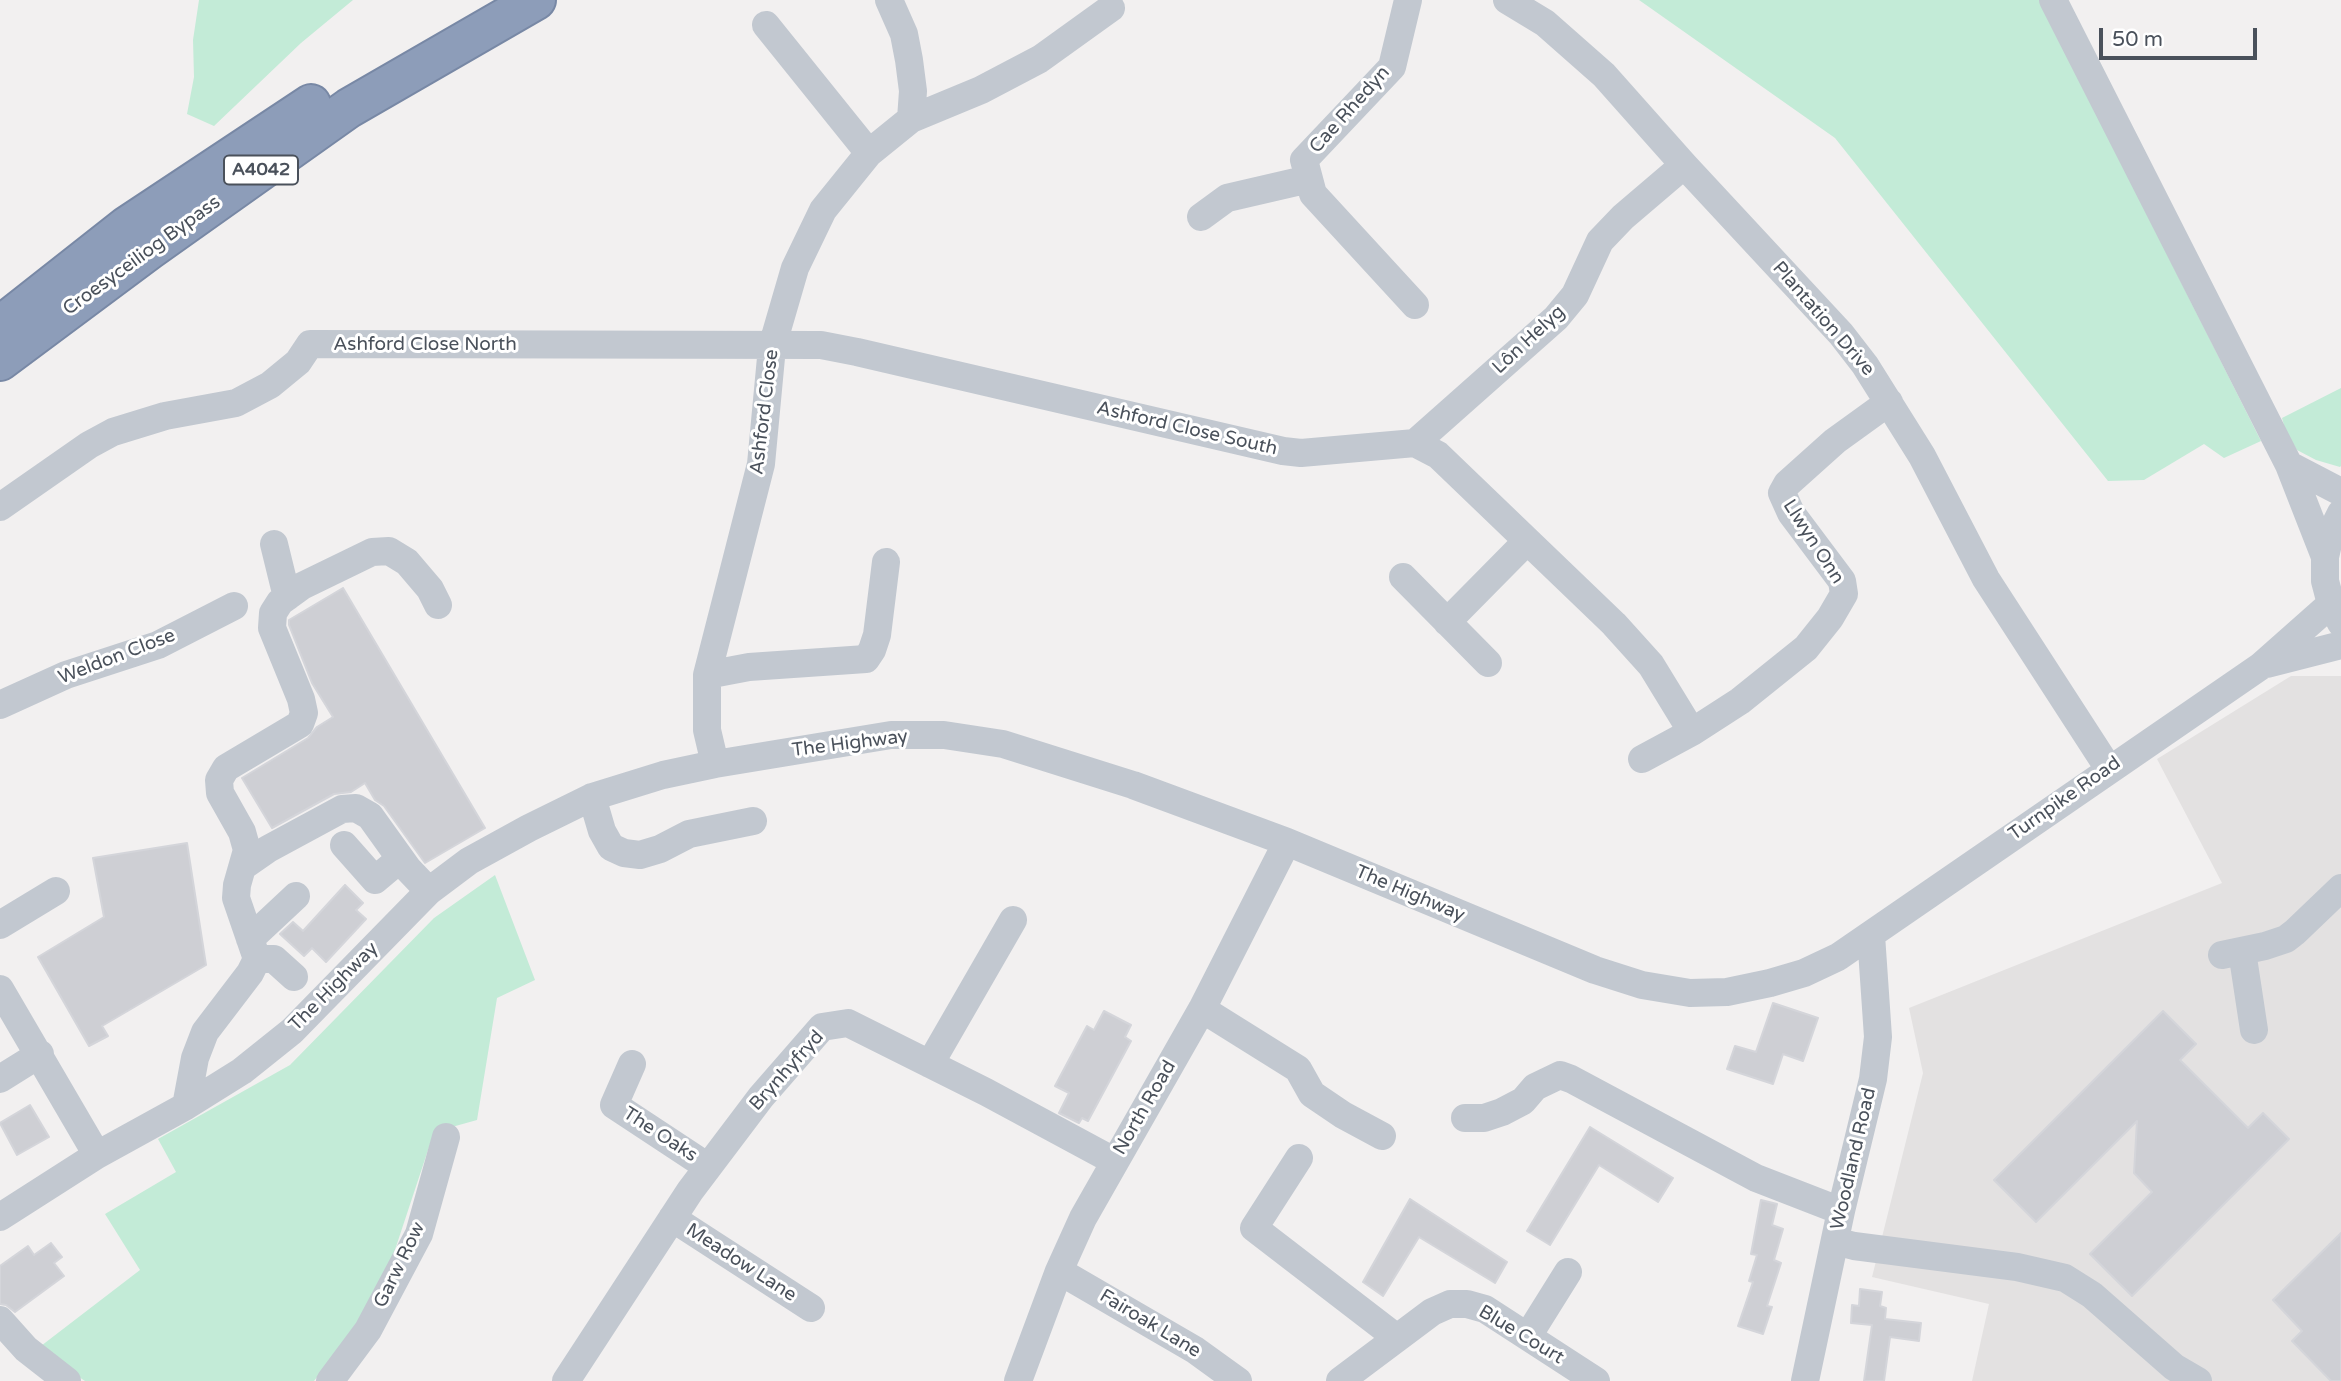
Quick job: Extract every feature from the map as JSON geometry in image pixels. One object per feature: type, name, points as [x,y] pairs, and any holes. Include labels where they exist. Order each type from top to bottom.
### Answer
[{"type":"highway","name":"Croesyceiliog Bypass","points":[[0,326],[139,219],[344,82],[484,0]]},
{"type":"highway","name":"Croesyceiliog Bypass","points":[[0,360],[349,108],[536,0]]},
{"type":"street","points":[[889,0],[904,34],[909,60],[913,90],[911,119]]},
{"type":"street","name":"Cae Rhedyn","points":[[1408,0],[1392,67],[1304,160],[1313,194],[1415,305]]},
{"type":"street","name":"Plantation Drive","points":[[1507,0],[1545,23],[1604,75],[1841,334],[1866,365],[1922,456],[1986,579],[2109,769]]},
{"type":"street","points":[[2053,0],[2289,465],[2325,557]]},
{"type":"street","name":"Ashford Close","points":[[715,764],[707,730],[707,675],[761,464],[772,346],[795,268],[822,210],[869,153],[911,119],[981,90],[1040,59],[1111,8]]},
{"type":"street","points":[[766,25],[869,153]]},
{"type":"street","name":"Lôn Helyg","points":[[1415,443],[1556,318],[1575,295],[1600,241],[1623,217],[1684,165]]},
{"type":"street","points":[[1201,217],[1227,198],[1308,178]]},
{"type":"street","name":"Ashford Close North","points":[[0,507],[89,445],[113,432],[165,416],[236,403],[270,385],[298,362],[310,344],[772,346]]},
{"type":"street","name":"Ashford Close South","points":[[772,346],[821,345],[857,352],[1283,452],[1301,453],[1415,443]]},
{"type":"street","name":"Llwyn Onn","points":[[1642,759],[1692,732],[1740,701],[1806,648],[1838,606],[1844,594],[1842,581],[1791,513],[1782,493],[1787,484],[1835,441],[1889,402]]},
{"type":"street","points":[[1415,443],[1438,455],[1614,624],[1651,665],[1692,732]]},
{"type":"street","points":[[2289,465],[2341,492]]},
{"type":"street","name":"Turnpike Road","points":[[1871,935],[2336,614],[2325,581],[2325,557],[2330,535],[2341,513]]},
{"type":"street","points":[[1447,621],[1527,541]]},
{"type":"street","points":[[274,544],[287,597]]},
{"type":"street","points":[[186,1106],[195,1058],[205,1032],[250,973],[253,949],[236,898],[247,850],[242,832],[220,793],[219,779],[226,768],[300,724],[304,713],[301,699],[272,628],[273,613],[280,602],[302,586],[372,552],[389,551],[407,562],[430,589],[439,605]]},
{"type":"street","points":[[707,675],[749,667],[866,659],[877,635],[886,562]]},
{"type":"street","points":[[1403,577],[1488,663]]},
{"type":"street","name":"Weldon Close","points":[[0,705],[66,675],[158,645],[234,606]]},
{"type":"street","name":"Turnpike Road","points":[[2261,666],[2341,645]]},
{"type":"street","name":"The Highway","points":[[0,1217],[97,1155],[186,1106],[242,1071],[292,1031],[429,891],[469,860],[592,797],[651,778],[715,764],[891,736],[944,735],[1003,744],[1070,763],[1287,842],[1595,971],[1642,985],[1690,993],[1727,992],[1770,983],[1804,973],[1838,957],[1871,935]]},
{"type":"street","points":[[592,797],[602,831],[611,847],[624,853],[640,855],[660,849],[689,834],[753,821]]},
{"type":"street","points":[[245,865],[268,849],[342,809],[356,808],[370,816],[400,859],[429,891]]},
{"type":"street","name":"North Road","points":[[1018,1381],[1059,1271],[1083,1218],[1202,1009],[1287,842]]},
{"type":"street","points":[[344,845],[374,880],[400,859]]},
{"type":"street","points":[[2254,1030],[2232,953],[2286,939],[2341,888]]},
{"type":"street","points":[[0,925],[56,891]]},
{"type":"street","points":[[253,949],[296,896]]},
{"type":"street","points":[[930,1064],[1013,920]]},
{"type":"street","name":"Woodland Road","points":[[1805,1381],[1841,1211],[1873,1079],[1878,1037],[1871,935]]},
{"type":"street","points":[[253,949],[274,959],[294,977]]},
{"type":"street","points":[[0,989],[97,1155]]},
{"type":"street","points":[[1202,1009],[1298,1069],[1312,1094],[1382,1136]]},
{"type":"street","name":"Brynhyfryd","points":[[566,1381],[708,1167],[761,1097],[822,1027],[848,1023],[1114,1161]]},
{"type":"street","points":[[0,1079],[40,1054]]},
{"type":"street","name":"The Oaks","points":[[632,1064],[614,1105],[708,1167]]},
{"type":"street","points":[[1465,1118],[1483,1118],[1502,1112],[1523,1101],[1535,1087],[1560,1075],[1756,1178],[1841,1211]]},
{"type":"street","name":"Garw Row","points":[[330,1381],[368,1330],[419,1234],[446,1137]]},
{"type":"street","points":[[1299,1158],[1254,1228],[1397,1338]]},
{"type":"street","name":"Meadow Lane","points":[[672,1218],[811,1308]]},
{"type":"street","points":[[1835,1241],[2017,1267],[2065,1278],[2092,1295],[2174,1367],[2198,1381]]},
{"type":"street","name":"Fairoak Lane","points":[[1059,1271],[1195,1350],[1238,1381]]},
{"type":"street","points":[[1528,1336],[1568,1272]]},
{"type":"street","name":"Blue Court","points":[[1340,1381],[1432,1312],[1450,1304],[1466,1304],[1485,1309],[1596,1381]]},
{"type":"street","points":[[0,1320],[26,1349],[67,1381]]},
{"type":"shaded area","points":[[2291,676],[2341,676],[2341,1381],[1972,1381],[1989,1304],[1872,1277],[1923,1073],[1909,1008],[2222,883],[2157,759]]},
{"type":"green space","points":[[199,0],[353,0],[301,43],[214,126],[187,114],[194,77],[193,40]]},
{"type":"green space","points":[[1639,0],[2039,0],[2261,441],[2224,458],[2204,444],[2144,480],[2108,481],[1835,138]]},
{"type":"green space","points":[[2341,388],[2340,467],[2316,460],[2297,450],[2286,433],[2282,418]]},
{"type":"green space","points":[[495,875],[535,980],[497,998],[477,1120],[434,1132],[381,1292],[314,1381],[85,1381],[37,1349],[140,1270],[105,1214],[176,1172],[158,1139],[290,1065],[434,918]]},
{"type":"building","points":[[343,588],[485,828],[425,863],[384,806],[375,800],[365,783],[351,792],[334,794],[272,828],[242,778],[308,738],[317,727],[333,717],[312,683],[289,620]]},
{"type":"building","points":[[187,843],[206,965],[102,1026],[108,1036],[89,1046],[38,957],[104,917],[93,858]]},
{"type":"building","points":[[345,885],[363,903],[356,910],[366,919],[326,962],[312,948],[304,956],[280,934],[293,922],[303,931]]},
{"type":"building","points":[[1773,1003],[1818,1018],[1803,1061],[1783,1054],[1773,1084],[1727,1069],[1735,1046],[1756,1052]]},
{"type":"building","points":[[1104,1011],[1131,1025],[1125,1037],[1131,1041],[1088,1121],[1082,1118],[1079,1123],[1059,1113],[1069,1093],[1055,1086],[1087,1026],[1094,1030]]},
{"type":"building","points":[[2163,1011],[2196,1044],[2180,1060],[2248,1128],[2263,1113],[2289,1139],[2132,1296],[2090,1254],[2152,1192],[2134,1173],[2137,1121],[2036,1222],[1994,1180]]},
{"type":"building","points":[[30,1105],[49,1137],[17,1155],[0,1123]]},
{"type":"building","points":[[1590,1127],[1673,1178],[1658,1202],[1599,1165],[1550,1245],[1527,1231]]},
{"type":"building","points":[[1410,1199],[1507,1262],[1495,1283],[1419,1237],[1383,1296],[1363,1282]]},
{"type":"building","points":[[1761,1200],[1777,1204],[1772,1225],[1783,1229],[1774,1260],[1781,1263],[1767,1306],[1772,1307],[1763,1334],[1738,1326],[1753,1282],[1749,1281],[1757,1255],[1751,1254]]},
{"type":"building","points":[[2341,1233],[2341,1381],[2331,1381],[2292,1341],[2302,1331],[2273,1300]]},
{"type":"building","points":[[51,1243],[62,1257],[54,1263],[64,1276],[15,1312],[0,1304],[0,1266],[28,1246],[34,1255]]},
{"type":"building","points":[[1860,1289],[1882,1292],[1880,1306],[1886,1308],[1885,1319],[1921,1323],[1919,1341],[1890,1337],[1884,1381],[1864,1381],[1872,1325],[1851,1323],[1852,1305],[1859,1306]]}]
